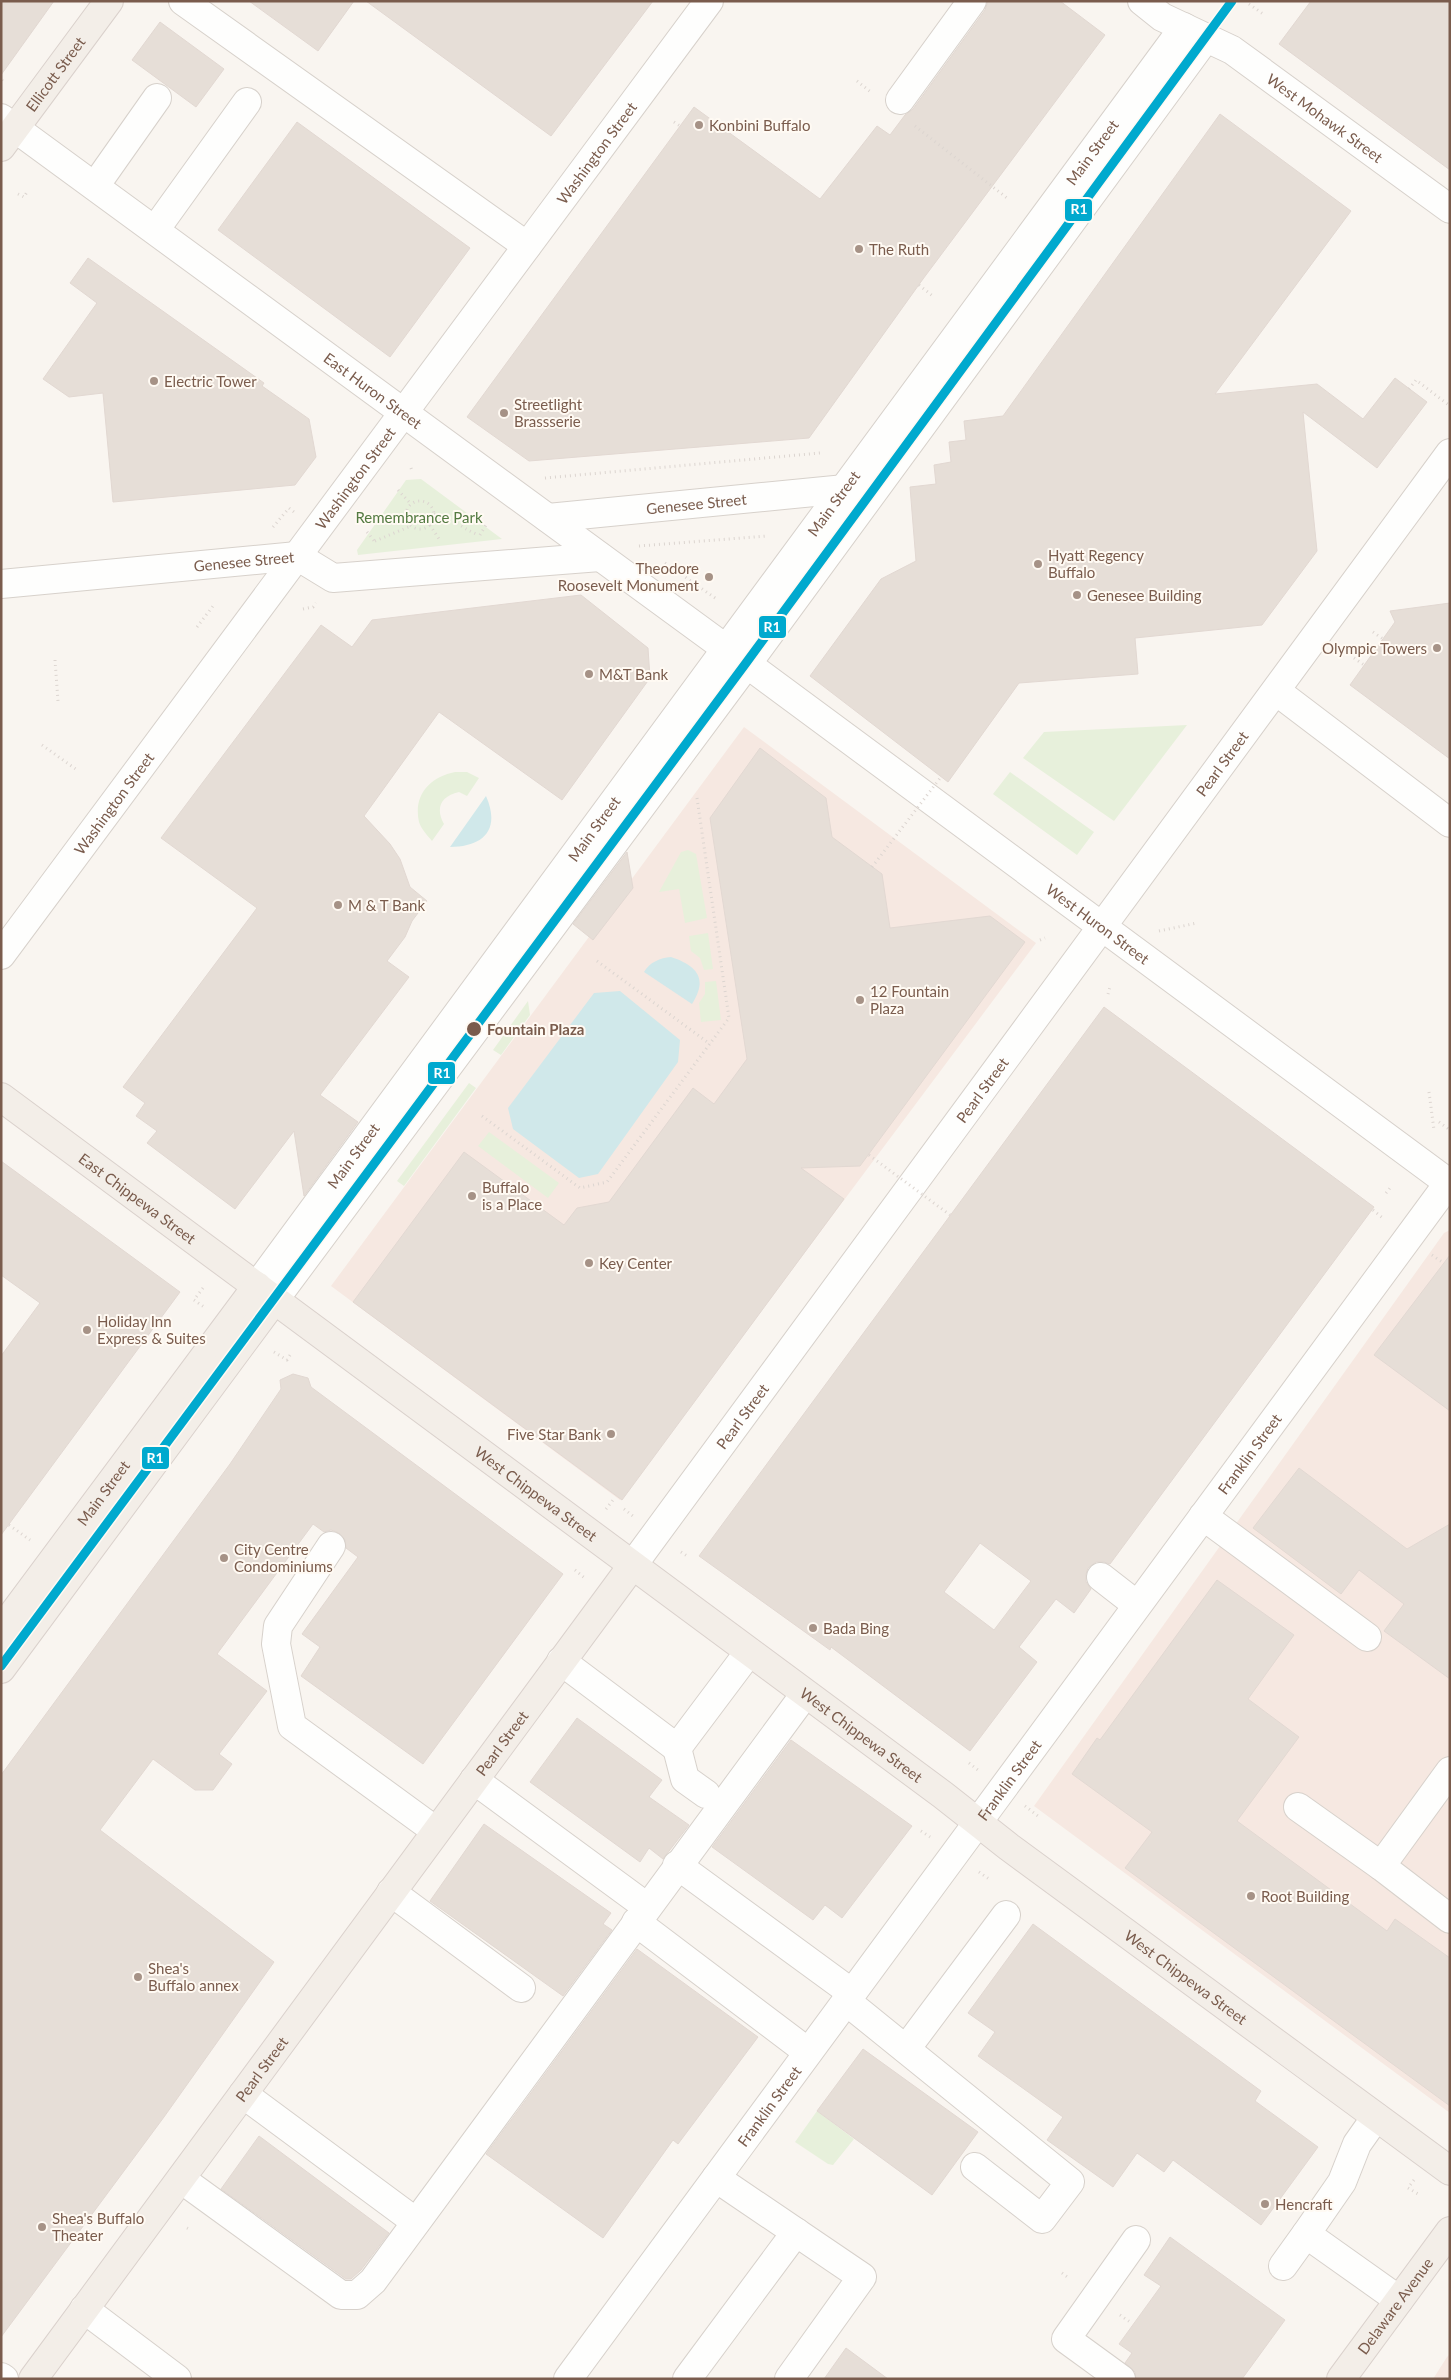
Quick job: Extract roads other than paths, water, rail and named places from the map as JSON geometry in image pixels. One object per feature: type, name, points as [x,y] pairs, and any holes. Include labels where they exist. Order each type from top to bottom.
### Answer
[{"type":"main road","name":"Ellicott Street","points":[[6,131],[109,1]]},
{"type":"main road","name":"East Chippewa Street","points":[[1,1096],[269,1294]]},
{"type":"main road","name":"West Chippewa Street","points":[[269,1294],[632,1566],[1450,2170]]},
{"type":"main road","name":"Main Street","points":[[1,1630],[269,1294]]},
{"type":"main road","name":"Main Street","points":[[1,1668],[269,1294]]},
{"type":"main road","name":"Pearl Street","points":[[34,2379],[632,1566]]},
{"type":"main road","name":"Delaware Avenue","points":[[1341,2379],[1450,2231]]},
{"type":"street","points":[[183,1],[527,246]]},
{"type":"street","name":"Washington Street","points":[[1,955],[709,1]]},
{"type":"street","points":[[896,106],[972,1]]},
{"type":"street","name":"West Mohawk Street","points":[[1142,1],[1162,16],[1232,50],[1450,209]]},
{"type":"street","name":"Main Street","points":[[740,659],[845,489],[1196,32]]},
{"type":"street","name":"Main Street","points":[[269,1294],[740,659],[1196,32]]},
{"type":"street","points":[[94,186],[157,98]]},
{"type":"street","points":[[155,230],[248,102]]},
{"type":"street","name":"East Huron Street","points":[[6,131],[94,186],[740,659]]},
{"type":"street","name":"Pearl Street","points":[[632,1566],[1450,454]]},
{"type":"street","name":"Genesee Street","points":[[548,518],[845,489]]},
{"type":"street","name":"Genesee Street","points":[[1,584],[298,556],[334,578],[600,557]]},
{"type":"street","name":"West Huron Street","points":[[740,659],[1449,1183]]},
{"type":"street","points":[[1276,691],[1450,823]]},
{"type":"street","name":"Franklin Street","points":[[568,2379],[1449,1183]]},
{"type":"street","points":[[1203,1516],[1367,1637]]},
{"type":"street","points":[[331,1546],[278,1626],[276,1644],[292,1726],[436,1831]]},
{"type":"street","points":[[1101,1577],[1137,1605]]},
{"type":"street","points":[[677,1748],[749,1652]]},
{"type":"street","points":[[561,1661],[677,1748],[684,1780],[706,1794]]},
{"type":"street","points":[[181,2179],[341,2295],[357,2296],[373,2282],[677,1865],[805,1694]]},
{"type":"street","points":[[1381,1866],[1450,1772]]},
{"type":"street","points":[[474,1780],[808,2052]]},
{"type":"street","points":[[1298,1806],[1450,1919]]},
{"type":"street","points":[[677,1865],[849,1997],[906,2049],[1070,2182],[1042,2219],[975,2167]]},
{"type":"street","points":[[391,1892],[521,1988]]},
{"type":"street","points":[[906,2049],[1006,1915]]},
{"type":"street","points":[[243,2094],[416,2222]]},
{"type":"street","points":[[1283,2266],[1342,2182],[1357,2144],[1376,2117]]},
{"type":"street","points":[[716,2178],[862,2278],[789,2379]]},
{"type":"street","points":[[687,2379],[796,2232]]},
{"type":"street","points":[[1306,2234],[1399,2300]]},
{"type":"street","points":[[1122,2379],[1066,2339],[1136,2240]]},
{"type":"street","points":[[84,2309],[177,2379]]},
{"type":"street","points":[[1,2376],[4,2379]]},
{"type":"water","points":[[486,796],[491,818],[490,827],[486,834],[472,844],[450,847]]},
{"type":"water","points":[[671,957],[688,965],[698,974],[699,987],[692,1004],[644,972],[656,961]]},
{"type":"water","points":[[620,991],[680,1040],[678,1062],[598,1174],[579,1178],[513,1129],[508,1108],[594,993]]},
{"type":"place","name":"Konbini Buffalo","points":[[699,125]]},
{"type":"place","name":"The Ruth","points":[[859,249]]},
{"type":"place","name":"Electric Tower","points":[[154,381]]},
{"type":"place","name":"Streetlight Brassserie","points":[[504,413]]},
{"type":"place","name":"Hyatt Regency Buffalo","points":[[1038,564]]},
{"type":"place","name":"Theodore Roosevelt Monument","points":[[709,577]]},
{"type":"place","name":"Genesee Building","points":[[1077,595]]},
{"type":"place","name":"Olympic Towers","points":[[1437,648]]},
{"type":"place","name":"M&T Bank","points":[[589,674]]},
{"type":"place","name":"M & T Bank","points":[[338,905]]},
{"type":"place","name":"12 Fountain Plaza","points":[[860,1000]]},
{"type":"place","name":"Fountain Plaza","points":[[474,1029]]},
{"type":"place","name":"Buffalo is a Place","points":[[472,1196]]},
{"type":"place","name":"Key Center","points":[[589,1263]]},
{"type":"place","name":"Holiday Inn Express & Suites","points":[[87,1330]]},
{"type":"place","name":"Five Star Bank","points":[[611,1434]]},
{"type":"place","name":"City Centre Condominiums","points":[[224,1558]]},
{"type":"place","name":"Bada Bing","points":[[813,1628]]},
{"type":"place","name":"Root Building","points":[[1251,1896]]},
{"type":"place","name":"Shea's Buffalo annex","points":[[138,1977]]},
{"type":"place","name":"Hencraft","points":[[1265,2204]]},
{"type":"place","name":"Shea's Buffalo Theater","points":[[42,2227]]},
{"type":"park label","name":"Remembrance Park","points":[[419,517]]}]
